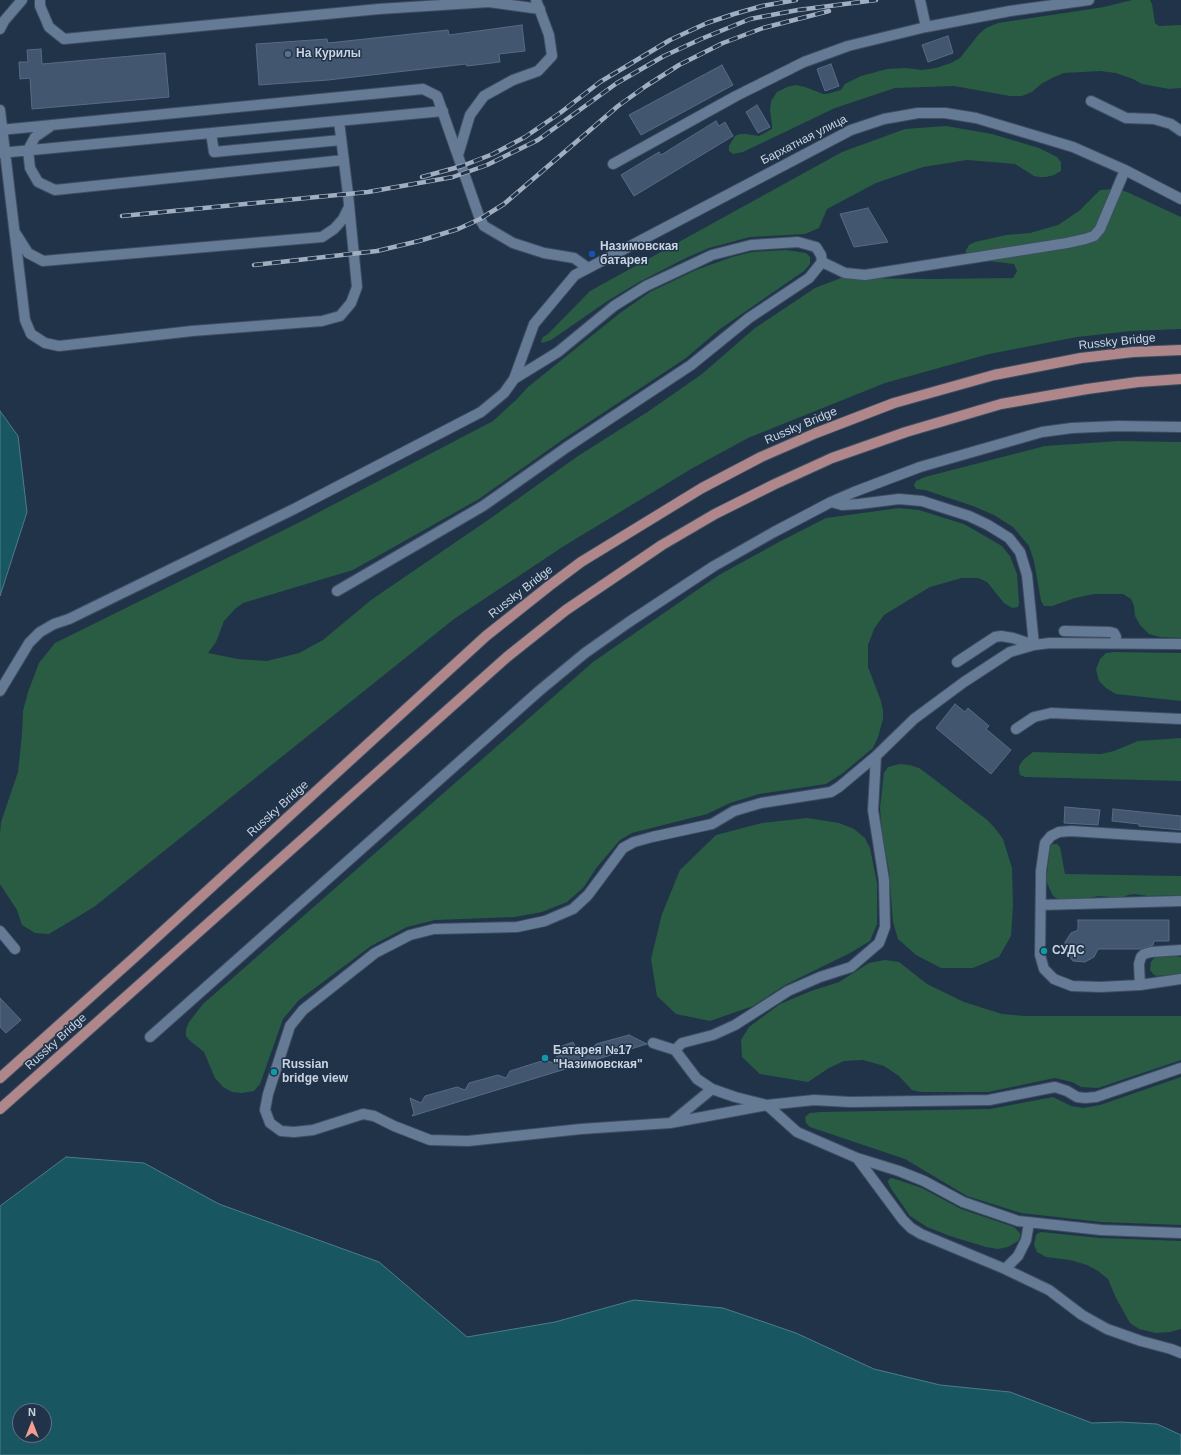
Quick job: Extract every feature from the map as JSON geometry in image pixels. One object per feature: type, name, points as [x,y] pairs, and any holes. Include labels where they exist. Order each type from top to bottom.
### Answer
[{"type":"main road","name":"Russky Bridge","points":[[0,1078],[142,951],[486,636],[581,562],[702,488],[762,457],[816,433],[894,403],[994,375],[1081,358],[1133,352],[1181,350]]},
{"type":"main road","name":"Russky Bridge","points":[[0,1110],[507,657],[566,610],[662,545],[715,514],[775,484],[832,458],[906,432],[1001,404],[1101,387],[1138,382],[1181,379]]},
{"type":"street","points":[[0,29],[4,21],[22,0]]},
{"type":"street","points":[[40,0],[40,6],[49,27],[64,39],[378,9],[489,2],[538,5],[549,35],[552,56],[538,71],[513,80],[484,96],[470,115],[458,155]]},
{"type":"street","points":[[920,0],[926,26]]},
{"type":"street","points":[[613,164],[736,96],[804,62],[848,46],[926,26],[1010,11],[1089,0]]},
{"type":"street","points":[[1,130],[423,89],[437,96],[480,219],[484,226],[513,243],[544,254],[574,258],[588,268]]},
{"type":"street","points":[[1091,101],[1126,118],[1154,119],[1171,124],[1181,131]]},
{"type":"street","points":[[0,110],[3,152],[15,232],[25,320],[31,334],[45,343],[59,346],[192,331],[322,321],[340,316],[351,303],[357,287],[339,121]]},
{"type":"street","points":[[3,152],[443,111]]},
{"type":"street","name":"Бархатная улица","points":[[514,379],[534,324],[575,275],[835,137],[884,119],[902,115],[933,112],[976,118],[1073,147],[1125,170],[1181,199]]},
{"type":"street","points":[[52,125],[35,137],[28,150],[30,168],[38,182],[55,190],[344,160]]},
{"type":"street","points":[[211,133],[214,152],[341,140]]},
{"type":"street","points":[[822,262],[845,273],[865,275],[1067,244],[1085,239],[1094,236],[1100,230],[1125,170]]},
{"type":"street","points":[[15,232],[28,253],[43,261],[322,237],[334,229],[343,219],[349,207]]},
{"type":"street","points":[[0,691],[29,643],[40,632],[294,509],[481,412],[504,393],[514,379],[558,352],[614,306],[646,286],[712,255],[751,245],[798,242],[816,248],[821,255],[822,262],[809,278],[749,318],[691,365],[567,447],[483,506],[337,591]]},
{"type":"street","points":[[150,1037],[539,691],[585,653],[714,566],[831,502],[920,468],[1042,432],[1072,428],[1118,426],[1181,427]]},
{"type":"street","points":[[831,502],[842,505],[899,499],[922,501],[968,516],[988,525],[1009,538],[1020,552],[1027,575],[1034,645]]},
{"type":"street","points":[[1064,631],[1110,632],[1114,633],[1116,637],[1115,643]]},
{"type":"street","points":[[957,662],[995,637],[1001,636],[1013,638],[1034,645]]},
{"type":"street","points":[[1181,644],[1050,643],[1034,645],[1010,652],[964,682],[914,719],[876,756],[831,792],[761,802],[734,811],[712,824],[634,842],[623,848],[588,895],[573,909],[545,921],[517,927],[434,929],[410,935],[375,953],[303,1010],[290,1026],[268,1094],[265,1110],[270,1123],[282,1131],[294,1132],[313,1130],[363,1114],[374,1116],[394,1126],[430,1140],[468,1141],[581,1129],[670,1123],[767,1105],[814,1100],[850,1102],[989,1100],[1055,1087],[1067,1091],[1077,1097],[1096,1097],[1181,1068]]},
{"type":"street","points":[[1016,729],[1034,717],[1051,713],[1181,719]]},
{"type":"street","points":[[675,1050],[682,1043],[713,1035],[735,1025],[788,990],[820,977],[851,967],[879,943],[885,927],[884,880],[873,810],[876,756]]},
{"type":"street","points":[[1181,838],[1071,831],[1059,832],[1050,836],[1045,843],[1041,871],[1040,955],[1044,969],[1054,979],[1072,986],[1100,987],[1140,985],[1181,979]]},
{"type":"street","points":[[1041,905],[1181,901]]},
{"type":"street","points":[[0,931],[15,949]]},
{"type":"street","points":[[1140,985],[1140,964],[1141,957],[1144,954],[1151,952],[1181,950]]},
{"type":"street","points":[[653,1044],[675,1050],[697,1079],[712,1089],[735,1097],[767,1105],[797,1132],[857,1158],[899,1171],[924,1181],[963,1202],[1029,1223],[1101,1230],[1181,1233]]},
{"type":"street","points":[[670,1123],[712,1089]]},
{"type":"street","points":[[857,1158],[903,1220],[911,1228],[921,1234],[1005,1269],[1049,1290],[1082,1315],[1106,1329],[1181,1353]]},
{"type":"street","points":[[1005,1269],[1018,1256],[1026,1240],[1029,1223]]},
{"type":"shaded area","points":[[1132,0],[1150,0],[1155,23],[1159,26],[1181,25],[1181,88],[1169,89],[1142,84],[1116,73],[1100,71],[1064,73],[1041,84],[1032,92],[1022,96],[1010,96],[954,86],[895,88],[835,108],[743,152],[733,154],[729,151],[729,146],[735,136],[746,134],[759,136],[772,129],[770,110],[771,101],[777,92],[787,87],[796,85],[827,94],[841,90],[845,84],[861,76],[887,69],[906,68],[922,70],[936,68],[960,58],[979,34],[986,28],[998,23],[1104,7]]},
{"type":"shaded area","points":[[946,126],[992,134],[1039,148],[1057,157],[1061,162],[1061,171],[1054,175],[1039,177],[1034,176],[1015,164],[967,160],[923,167],[876,183],[827,209],[819,228],[805,234],[750,237],[709,248],[688,257],[641,281],[609,300],[551,340],[542,343],[541,341],[543,337],[548,334],[590,291],[842,152],[905,129]]},
{"type":"shaded area","points":[[1116,189],[1127,192],[1181,217],[1181,329],[1131,331],[1077,337],[989,354],[885,383],[748,438],[691,469],[564,546],[454,619],[94,907],[49,934],[35,933],[22,925],[17,910],[0,884],[1,822],[18,772],[23,711],[28,692],[39,663],[55,643],[302,521],[493,421],[528,387],[620,313],[650,292],[696,270],[732,257],[752,252],[786,250],[806,253],[810,257],[810,264],[804,271],[720,329],[686,358],[565,438],[479,499],[353,570],[243,603],[224,621],[216,642],[208,653],[238,659],[267,661],[299,653],[323,640],[371,600],[491,518],[578,456],[649,411],[702,374],[755,328],[815,288],[841,278],[1013,278],[1017,271],[1014,264],[971,259],[966,254],[966,250],[969,245],[975,242],[1006,235],[1030,233],[1058,225],[1079,211],[1100,190]]},
{"type":"shaded area","points":[[0,411],[18,436],[27,512],[0,596]]},
{"type":"shaded area","points":[[1118,441],[1181,442],[1181,638],[1160,637],[1149,634],[1140,625],[1135,616],[1134,606],[1131,599],[1123,594],[1094,594],[1075,598],[1052,606],[1044,606],[1041,601],[1034,561],[1029,546],[1013,527],[994,515],[973,506],[925,490],[916,489],[914,485],[916,481],[925,477],[1045,446]]},
{"type":"shaded area","points":[[899,508],[919,510],[964,524],[1002,546],[1010,556],[1017,574],[1019,603],[1018,607],[1012,608],[1004,603],[987,582],[978,578],[962,578],[930,587],[884,615],[874,629],[868,645],[868,667],[881,701],[883,719],[873,748],[843,773],[826,784],[759,794],[730,803],[707,814],[632,833],[620,840],[597,867],[583,888],[567,902],[542,912],[515,917],[435,920],[407,927],[371,946],[299,1000],[283,1019],[260,1084],[254,1091],[242,1093],[232,1092],[223,1087],[215,1078],[204,1052],[186,1036],[186,1029],[189,1022],[203,1004],[593,662],[719,575],[826,518]]},
{"type":"shaded area","points":[[1106,653],[1181,653],[1181,701],[1116,694],[1106,688],[1099,681],[1096,669],[1100,659]]},
{"type":"shaded area","points":[[1181,738],[1181,781],[1025,777],[1020,775],[1019,771],[1019,766],[1023,760],[1033,752],[1101,754],[1114,751],[1138,741]]},
{"type":"shaded area","points":[[900,764],[919,768],[930,776],[986,819],[1003,839],[1012,868],[1013,906],[1011,936],[999,957],[973,968],[941,968],[916,955],[898,939],[893,922],[889,871],[882,833],[880,808],[884,773],[888,767]]},
{"type":"shaded area","points":[[807,818],[839,823],[854,829],[865,838],[870,848],[877,883],[877,924],[870,941],[850,953],[785,985],[753,1006],[710,1021],[676,1014],[657,996],[651,959],[662,914],[680,870],[716,835],[762,823]]},
{"type":"shaded area","points":[[1057,844],[1060,847],[1065,874],[1181,876],[1181,895],[1148,896],[1134,894],[1121,898],[1098,896],[1082,900],[1058,899],[1053,896],[1047,883],[1050,849],[1051,845]]},
{"type":"shaded area","points":[[1157,957],[1181,957],[1181,973],[1157,976],[1150,970],[1153,959]]},
{"type":"shaded area","points":[[885,960],[899,962],[927,984],[964,1002],[1002,1014],[1025,1016],[1181,1016],[1181,1060],[1098,1088],[1081,1087],[1072,1082],[1055,1078],[988,1092],[921,1092],[912,1090],[899,1076],[884,1066],[863,1060],[844,1061],[829,1068],[808,1082],[760,1074],[742,1057],[741,1040],[749,1027],[780,1004],[811,991],[839,982],[869,963]]},
{"type":"shaded area","points":[[1181,1077],[1181,1225],[1101,1222],[1021,1213],[967,1196],[905,1159],[810,1127],[806,1123],[805,1117],[810,1113],[820,1112],[990,1109],[1053,1097],[1071,1106],[1083,1108],[1100,1105]]},
{"type":"shaded area","points":[[66,1157],[144,1163],[219,1204],[379,1262],[467,1337],[555,1322],[634,1300],[723,1308],[796,1333],[874,1369],[940,1385],[1010,1392],[1092,1423],[1120,1422],[1157,1424],[1181,1435],[1181,1455],[0,1455],[0,1206]]},
{"type":"shaded area","points":[[892,1178],[922,1188],[961,1209],[1014,1227],[1020,1233],[1020,1237],[1018,1241],[1008,1247],[998,1249],[986,1247],[950,1236],[927,1227],[910,1216],[890,1187],[888,1182],[889,1179]]},
{"type":"shaded area","points":[[1041,1232],[1100,1238],[1181,1241],[1181,1329],[1170,1332],[1156,1333],[1139,1329],[1130,1323],[1116,1298],[1108,1279],[1098,1271],[1087,1265],[1070,1260],[1046,1257],[1037,1252],[1034,1245],[1036,1235]]},
{"type":"building","points":[[522,25],[525,51],[499,54],[500,62],[467,66],[466,64],[328,80],[259,85],[256,44],[327,39],[328,43],[448,30],[449,35]]},
{"type":"building","points":[[948,36],[953,53],[928,62],[922,45]]},
{"type":"building","points":[[41,49],[42,64],[165,53],[169,97],[32,109],[30,78],[20,79],[19,62],[28,62],[27,50]]},
{"type":"building","points":[[831,64],[839,86],[825,91],[817,69]]},
{"type":"building","points":[[722,65],[733,85],[641,135],[629,115]]},
{"type":"building","points":[[757,105],[770,127],[758,133],[746,112]]},
{"type":"building","points":[[716,121],[719,126],[725,122],[733,136],[634,196],[621,175],[659,152],[661,155]]},
{"type":"building","points":[[868,208],[888,242],[854,247],[840,214]]},
{"type":"building","points":[[955,704],[965,712],[968,708],[989,726],[986,729],[1011,750],[991,774],[936,728]]},
{"type":"building","points":[[1065,807],[1100,810],[1098,825],[1064,823]]},
{"type":"building","points":[[1113,809],[1181,816],[1181,830],[1139,826],[1139,824],[1112,821]]},
{"type":"building","points":[[1078,920],[1169,920],[1169,941],[1154,941],[1153,945],[1140,949],[1098,949],[1094,957],[1085,962],[1073,961],[1066,953],[1065,942],[1071,933],[1078,930]]},
{"type":"building","points":[[0,998],[21,1020],[6,1033],[0,1027]]},
{"type":"building","points":[[629,1035],[647,1044],[412,1116],[414,1113],[410,1098],[421,1103],[425,1096],[457,1087],[465,1090],[469,1083],[498,1075],[506,1078],[510,1071],[545,1060],[553,1063],[557,1056],[562,1055],[562,1046],[573,1042],[577,1050],[584,1048],[591,1051],[596,1044]]},
{"type":"railway","points":[[422,177],[462,166],[493,154],[525,137],[560,113],[600,82],[670,40],[707,23],[734,14],[762,6],[796,0]]},
{"type":"railway","points":[[122,216],[368,192],[453,177],[487,165],[538,140],[617,83],[664,56],[701,39],[750,19],[798,10],[876,0]]},
{"type":"railway","points":[[254,265],[377,251],[419,241],[458,229],[480,219],[504,204],[618,106],[679,65],[723,43],[763,28],[829,11]]},
{"type":"place","name":"На Курилы","points":[[288,54]]},
{"type":"place","name":"Назимовская батарея","points":[[592,254]]},
{"type":"place","name":"СУДС","points":[[1044,951]]},
{"type":"place","name":"Батарея №17 \"Назимовская\"","points":[[545,1058]]},
{"type":"place","name":"Russian bridge view","points":[[274,1072]]}]
